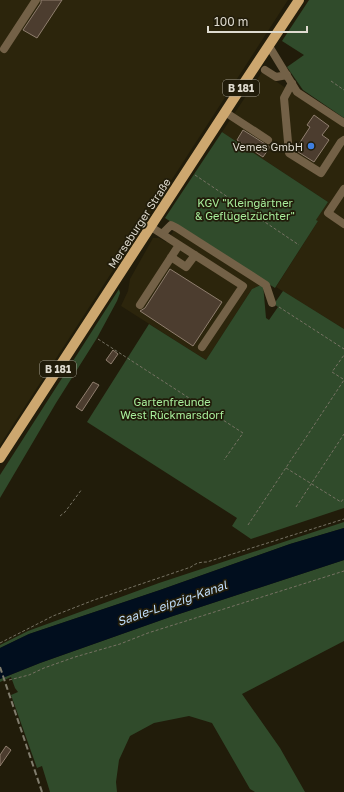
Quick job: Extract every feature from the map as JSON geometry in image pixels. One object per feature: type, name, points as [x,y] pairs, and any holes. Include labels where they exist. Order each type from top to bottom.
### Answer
[{"type":"main road","name":"Merseburger Straße","points":[[0,458],[299,0]]},
{"type":"street","points":[[4,49],[36,0]]},
{"type":"street","points":[[269,46],[297,92],[344,123]]},
{"type":"street","points":[[265,70],[276,77],[287,75]]},
{"type":"street","points":[[292,83],[284,98],[289,153],[321,173],[341,142],[344,140]]},
{"type":"street","points":[[225,112],[268,140]]},
{"type":"street","points":[[344,190],[328,213],[344,224]]},
{"type":"street","points":[[162,234],[171,225],[178,228],[266,285],[272,303]]},
{"type":"street","points":[[151,227],[243,286],[202,348]]},
{"type":"street","points":[[140,305],[179,245]]},
{"type":"street","points":[[171,257],[186,267],[194,255]]},
{"type":"path","points":[[331,81],[344,90]]},
{"type":"path","points":[[188,171],[299,245]]},
{"type":"path","points":[[272,303],[344,349]]},
{"type":"path","points":[[98,339],[243,433],[224,460]]},
{"type":"path","points":[[248,525],[344,380],[332,372],[344,355]]},
{"type":"path","points":[[296,507],[344,434]]},
{"type":"path","points":[[286,468],[342,502],[344,498]]},
{"type":"path","points":[[60,516],[65,512],[82,489]]},
{"type":"path","points":[[0,643],[53,616],[94,600],[196,564],[214,560],[344,519]]},
{"type":"path","points":[[9,680],[29,675],[75,657],[120,644],[156,630],[344,571]]},
{"type":"shaded area","points":[[0,0],[288,0],[0,445]]},
{"type":"shaded area","points":[[262,72],[344,127],[344,329],[276,287],[318,221],[316,220],[328,202],[222,132]]},
{"type":"shaded area","points":[[175,229],[263,284],[252,289],[206,360],[121,306],[128,291],[130,279],[153,238],[159,238],[166,242]]},
{"type":"green space","points":[[309,0],[344,0],[344,118],[303,90],[287,67],[304,55],[282,41]]},
{"type":"green space","name":"KGV \"Kleingärtner & Geflügelzüchter\"","points":[[222,132],[328,202],[316,220],[318,221],[275,288],[165,218]]},
{"type":"green space","name":"Gartenfreunde West Rückmarsdorf","points":[[263,284],[266,318],[269,320],[278,307],[274,304],[283,291],[344,329],[344,508],[251,539],[232,526],[237,518],[87,422],[149,324],[206,360],[252,289]]},
{"type":"green space","points":[[119,289],[120,293],[117,301],[97,338],[56,403],[0,498],[0,475]]},
{"type":"green space","points":[[344,522],[344,528],[290,544],[29,634],[0,648],[0,645],[28,631],[159,583]]},
{"type":"green space","points":[[344,560],[344,641],[242,694],[280,748],[305,792],[255,792],[250,789],[212,723],[189,716],[154,723],[130,736],[119,760],[116,782],[117,792],[50,792],[42,766],[37,768],[11,695],[18,692],[11,677],[0,682],[0,679],[40,663],[170,617]]},
{"type":"water","name":"Saale-Leipzig-Kanal","points":[[344,528],[344,560],[170,617],[40,663],[0,679],[0,648],[29,634],[290,544]]},
{"type":"building","points":[[41,0],[62,0],[37,38],[23,30],[41,3]]},
{"type":"building","name":"Vemes GmbH","points":[[314,115],[329,126],[322,135],[329,140],[314,162],[295,150],[310,127],[307,125]]},
{"type":"building","points":[[243,130],[270,147],[263,157],[237,140]]},
{"type":"building","points":[[170,269],[222,302],[193,346],[140,311],[145,308]]},
{"type":"building","points":[[113,350],[118,354],[111,364],[106,360]]},
{"type":"building","points":[[93,382],[99,385],[82,411],[76,407]]},
{"type":"building","points":[[6,746],[11,750],[0,766],[0,755]]},
{"type":"railway","points":[[0,667],[42,792]]},
{"type":"place","name":"Vemes GmbH","points":[[311,146]]}]
